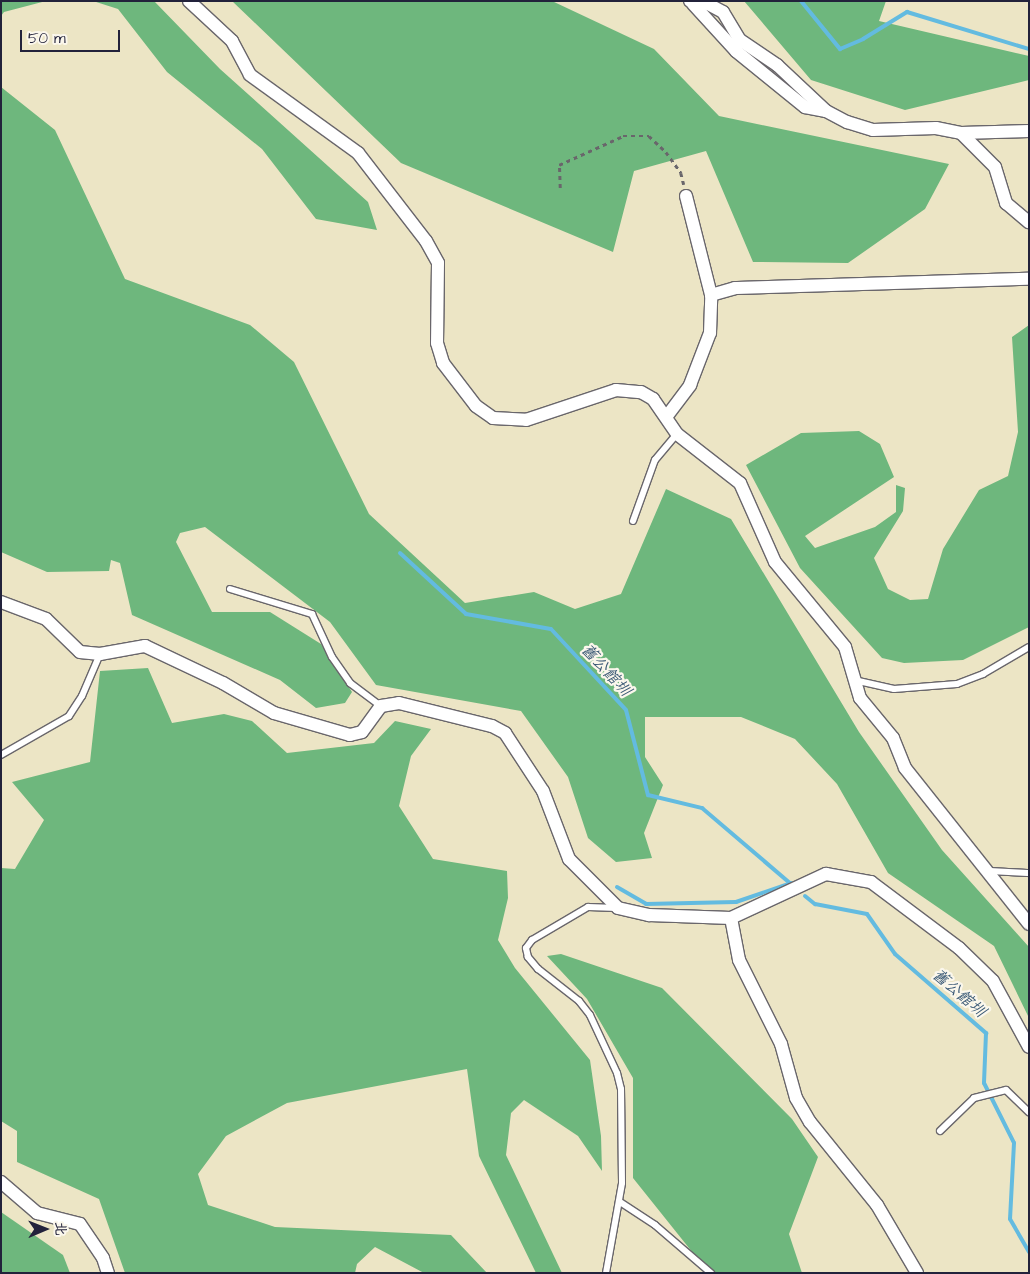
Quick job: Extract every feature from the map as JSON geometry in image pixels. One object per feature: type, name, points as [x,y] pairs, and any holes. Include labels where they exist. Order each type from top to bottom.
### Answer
[{"type":"street","points":[[189,1],[209,16],[232,41],[250,75],[358,153],[426,241],[438,263],[437,343],[442,363],[476,406],[493,418],[526,420],[616,390],[641,392],[653,399],[667,416],[677,434],[740,483],[775,562],[845,647],[853,680],[860,698],[893,738],[905,768],[1029,924]]},
{"type":"street","points":[[691,3],[708,4],[723,12],[740,40],[777,65],[826,111],[847,122],[873,130],[936,128],[961,133],[1029,130]]},
{"type":"street","points":[[961,133],[995,167],[1006,203],[1029,222]]},
{"type":"street","points":[[667,416],[690,385],[710,333],[711,295],[686,196]]},
{"type":"street","points":[[711,295],[735,288],[1029,278]]},
{"type":"street","points":[[1,602],[46,619],[80,652],[100,654],[145,646],[223,683],[274,713],[350,735],[362,732],[381,706],[399,703],[492,726],[505,733],[542,790],[569,859],[618,908],[648,915],[731,918],[826,874],[871,882],[960,948],[993,981],[1029,1046]]},
{"type":"street","points":[[731,918],[738,960],[781,1044],[796,1098],[810,1122],[877,1205],[917,1273]]},
{"type":"street","points":[[1,1182],[37,1213],[80,1224],[103,1258],[108,1273]]},
{"type":"lane","points":[[633,521],[654,460],[677,434]]},
{"type":"lane","points":[[230,589],[312,614],[332,658],[350,683],[381,706]]},
{"type":"lane","points":[[853,680],[894,689],[957,684],[984,674],[1029,647]]},
{"type":"lane","points":[[1,755],[69,716],[82,696],[100,654]]},
{"type":"lane","points":[[988,871],[1029,873]]},
{"type":"lane","points":[[606,1273],[608,1245],[620,1202],[621,1090],[617,1073],[590,1015],[579,1001],[538,969],[528,957],[526,948],[532,940],[588,907],[618,908]]},
{"type":"lane","points":[[940,1131],[974,1098],[1006,1090],[1029,1112]]},
{"type":"lane","points":[[620,1202],[655,1225],[711,1273]]},
{"type":"path","points":[[560,188],[559,165],[623,136],[649,136],[666,152],[681,173],[686,196]]},
{"type":"green space","points":[[1,1],[46,1],[4,12],[1,16]]},
{"type":"green space","points":[[93,1],[154,1],[220,69],[368,202],[377,230],[316,219],[262,149],[167,72],[118,9]]},
{"type":"green space","points":[[232,1],[552,1],[654,49],[719,116],[949,164],[925,209],[848,263],[753,262],[706,151],[634,171],[613,252],[401,163]]},
{"type":"green space","points":[[744,1],[886,1],[879,21],[1029,56],[1029,80],[905,110],[811,80]]},
{"type":"green space","points":[[1,87],[55,130],[125,279],[250,325],[294,362],[369,514],[465,603],[534,592],[575,609],[621,594],[666,489],[731,519],[859,732],[942,850],[1029,947],[1029,1018],[994,946],[888,873],[837,784],[795,739],[741,717],[645,717],[645,757],[663,785],[644,833],[652,858],[616,862],[588,838],[568,777],[521,711],[376,685],[330,622],[205,527],[180,533],[176,542],[212,612],[270,612],[321,644],[352,692],[345,703],[316,708],[280,680],[132,615],[120,563],[111,560],[109,571],[47,572],[1,552]]},
{"type":"green space","points":[[1029,325],[1029,627],[963,660],[904,663],[882,658],[800,568],[746,465],[801,433],[859,431],[880,444],[894,477],[805,536],[815,548],[875,527],[896,512],[896,485],[905,488],[903,511],[874,558],[888,589],[910,600],[928,599],[943,549],[979,490],[1008,476],[1018,432],[1012,337]]},
{"type":"green space","points":[[148,668],[172,723],[224,714],[252,721],[287,753],[374,743],[395,721],[431,729],[411,756],[399,806],[433,859],[507,871],[508,898],[498,940],[515,968],[590,1060],[601,1136],[602,1171],[578,1136],[524,1100],[511,1113],[506,1155],[562,1273],[536,1273],[479,1156],[467,1069],[287,1103],[226,1136],[198,1174],[208,1205],[275,1227],[451,1235],[487,1273],[424,1273],[375,1247],[357,1264],[355,1273],[125,1273],[99,1199],[17,1162],[17,1131],[1,1121],[1,868],[15,869],[44,820],[12,782],[90,762],[100,671]]},
{"type":"green space","points":[[561,954],[662,988],[792,1119],[818,1157],[789,1234],[802,1273],[709,1273],[633,1178],[633,1078],[587,999],[547,956]]},
{"type":"green space","points":[[1,1212],[63,1255],[70,1273],[1,1273]]},
{"type":"waterway","points":[[801,1],[840,49],[863,39],[907,12],[1029,49]]},
{"type":"waterway","name":"舊公館圳","points":[[400,553],[466,614],[551,629],[626,710],[648,795],[702,808],[791,884]]},
{"type":"waterway","points":[[617,887],[646,904],[736,902],[791,883]]},
{"type":"waterway","name":"舊公館圳","points":[[805,896],[815,904],[867,914],[895,954],[986,1033],[984,1083],[1014,1143],[1010,1219],[1029,1252]]}]
